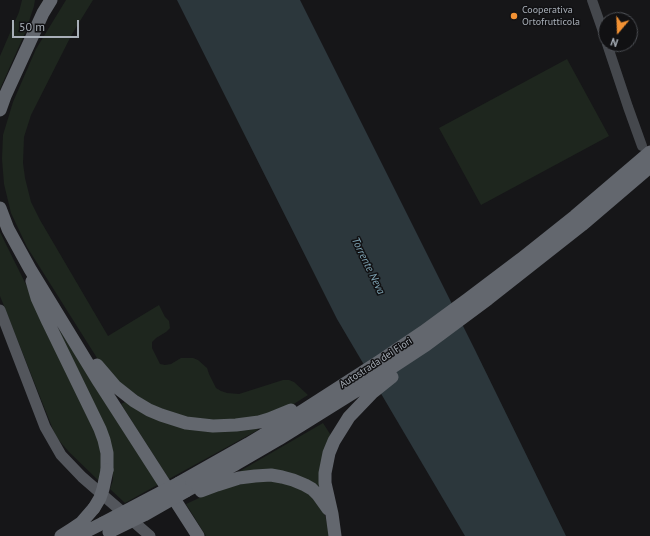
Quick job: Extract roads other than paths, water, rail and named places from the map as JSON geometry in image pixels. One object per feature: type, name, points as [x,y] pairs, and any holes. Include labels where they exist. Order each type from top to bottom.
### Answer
[{"type":"highway","points":[[0,110],[43,6],[51,0]]},
{"type":"highway","name":"Autostrada dei Fiori","points":[[77,536],[105,531],[144,515],[184,491],[248,444],[389,370],[426,345],[488,299],[579,220],[646,149]]},
{"type":"highway","name":"Autostrada dei Fiori","points":[[327,402],[521,259],[579,220],[650,167]]},
{"type":"highway","points":[[0,208],[8,229],[30,269],[198,536]]},
{"type":"highway","points":[[30,269],[37,298],[100,429],[107,453],[107,470],[100,498],[94,508],[81,523],[61,536]]},
{"type":"highway","points":[[75,342],[115,386],[134,401],[149,410],[186,423],[213,426],[259,422],[327,402]]},
{"type":"highway","points":[[335,536],[325,483],[325,473],[329,453],[349,417],[372,393],[401,370],[426,345]]},
{"type":"highway","points":[[184,491],[217,485],[239,478],[271,475],[288,478],[305,485],[318,495],[332,514]]},
{"type":"highway","name":"Autostrada dei Fiori","points":[[105,531],[184,491]]},
{"type":"main road","points":[[0,310],[45,427],[61,455],[82,477],[150,536]]},
{"type":"street","points":[[592,0],[598,17]]},
{"type":"street","points":[[610,52],[628,107],[646,149]]},
{"type":"water","name":"Torrente Neva","points":[[177,0],[300,0],[566,536],[465,536],[337,319]]},
{"type":"place","name":"Cooperativa Ortofrutticola","points":[[514,16]]}]
